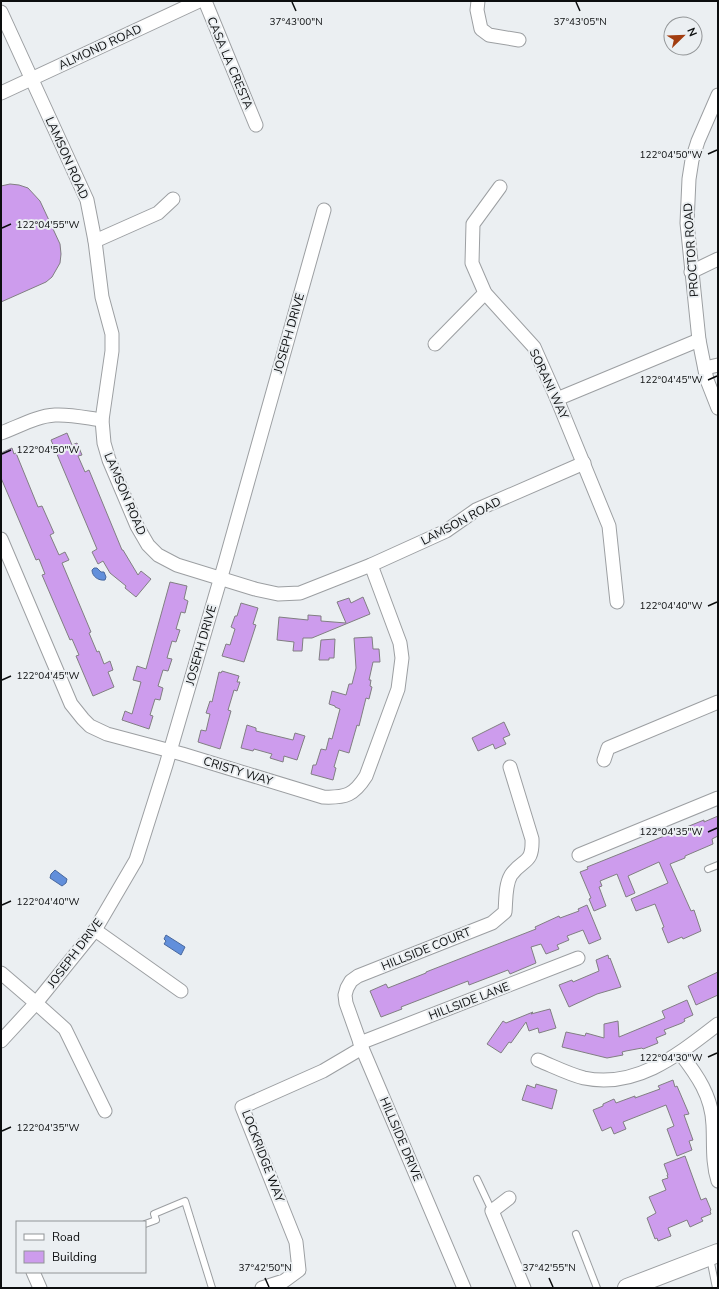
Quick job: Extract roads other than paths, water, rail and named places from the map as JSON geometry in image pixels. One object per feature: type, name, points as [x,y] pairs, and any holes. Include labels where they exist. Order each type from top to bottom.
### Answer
[{"type":"main road","points":[[627,1288],[714,1255]]},
{"type":"street","name":"ALMOND ROAD","points":[[1,93],[199,1]]},
{"type":"street","name":"CASA LA CRESTA","points":[[205,1],[256,125]]},
{"type":"street","points":[[478,1],[477,10],[481,29],[489,35],[519,40]]},
{"type":"street","name":"LAMSON ROAD","points":[[1,12],[87,200],[95,241],[102,297],[112,334],[112,345],[102,420],[104,443],[109,460],[137,526],[148,545],[158,555],[170,562],[255,589],[278,594],[294,594],[312,589],[371,565],[446,531],[476,510],[584,463]]},
{"type":"street","name":"PROCTOR ROAD","points":[[718,95],[698,140],[692,160],[689,179],[687,223],[699,340],[704,368],[718,408]]},
{"type":"street","name":"SORANI WAY","points":[[500,187],[473,224],[472,262],[485,293],[534,348],[557,399],[609,526],[617,602]]},
{"type":"street","points":[[95,241],[158,213],[173,199]]},
{"type":"street","name":"JOSEPH DRIVE","points":[[1,1042],[36,1003],[95,930],[136,860],[171,750],[324,210]]},
{"type":"street","points":[[691,272],[718,259]]},
{"type":"street","points":[[435,344],[485,293]]},
{"type":"street","points":[[557,399],[699,340]]},
{"type":"street","points":[[704,368],[718,365]]},
{"type":"street","points":[[1,434],[32,421],[50,416],[62,415],[102,420]]},
{"type":"street","name":"CRISTY WAY","points":[[1,539],[64,690],[76,712],[90,726],[106,734],[171,750],[323,797],[338,798],[349,794],[358,788],[366,776],[398,689],[402,658],[400,643],[371,565]]},
{"type":"street","points":[[604,760],[608,748],[718,702]]},
{"type":"street","name":"HILLSIDE COURT","points":[[347,988],[358,976],[492,923],[505,912],[506,893],[510,876],[528,860],[532,851],[532,839],[510,767]]},
{"type":"street","points":[[579,855],[718,798]]},
{"type":"street","points":[[95,930],[182,991]]},
{"type":"street","name":"HILLSIDE LANE","points":[[361,1045],[578,958]]},
{"type":"street","points":[[1,973],[65,1029],[105,1111]]},
{"type":"street","name":"HILLSIDE DRIVE","points":[[347,988],[345,995],[346,1004],[361,1045],[464,1288]]},
{"type":"street","points":[[538,1060],[583,1078],[607,1080],[630,1077],[662,1064],[680,1053],[718,1024]]},
{"type":"street","name":"LOCKRIDGE WAY","points":[[262,1288],[284,1281],[299,1270],[296,1242],[242,1107],[323,1071],[361,1045]]},
{"type":"street","points":[[680,1053],[698,1076],[710,1104],[713,1125],[714,1158],[718,1181]]},
{"type":"street","points":[[510,1198],[492,1211],[524,1288]]},
{"type":"street","points":[[33,1273],[40,1288]]},
{"type":"lane","points":[[708,869],[718,865]]},
{"type":"lane","points":[[477,1179],[492,1211]]},
{"type":"lane","points":[[146,1224],[156,1220],[154,1214],[185,1201],[212,1288]]},
{"type":"lane","points":[[576,1234],[597,1288]]},
{"type":"lane","points":[[714,1255],[716,1288]]},
{"type":"water","points":[[94,568],[104,572],[106,577],[105,580],[100,580],[94,576],[92,570]]},
{"type":"water","points":[[55,870],[67,879],[66,883],[62,886],[50,878],[51,874]]},
{"type":"water","points":[[166,935],[185,947],[181,955],[164,944],[166,941],[164,939]]}]
